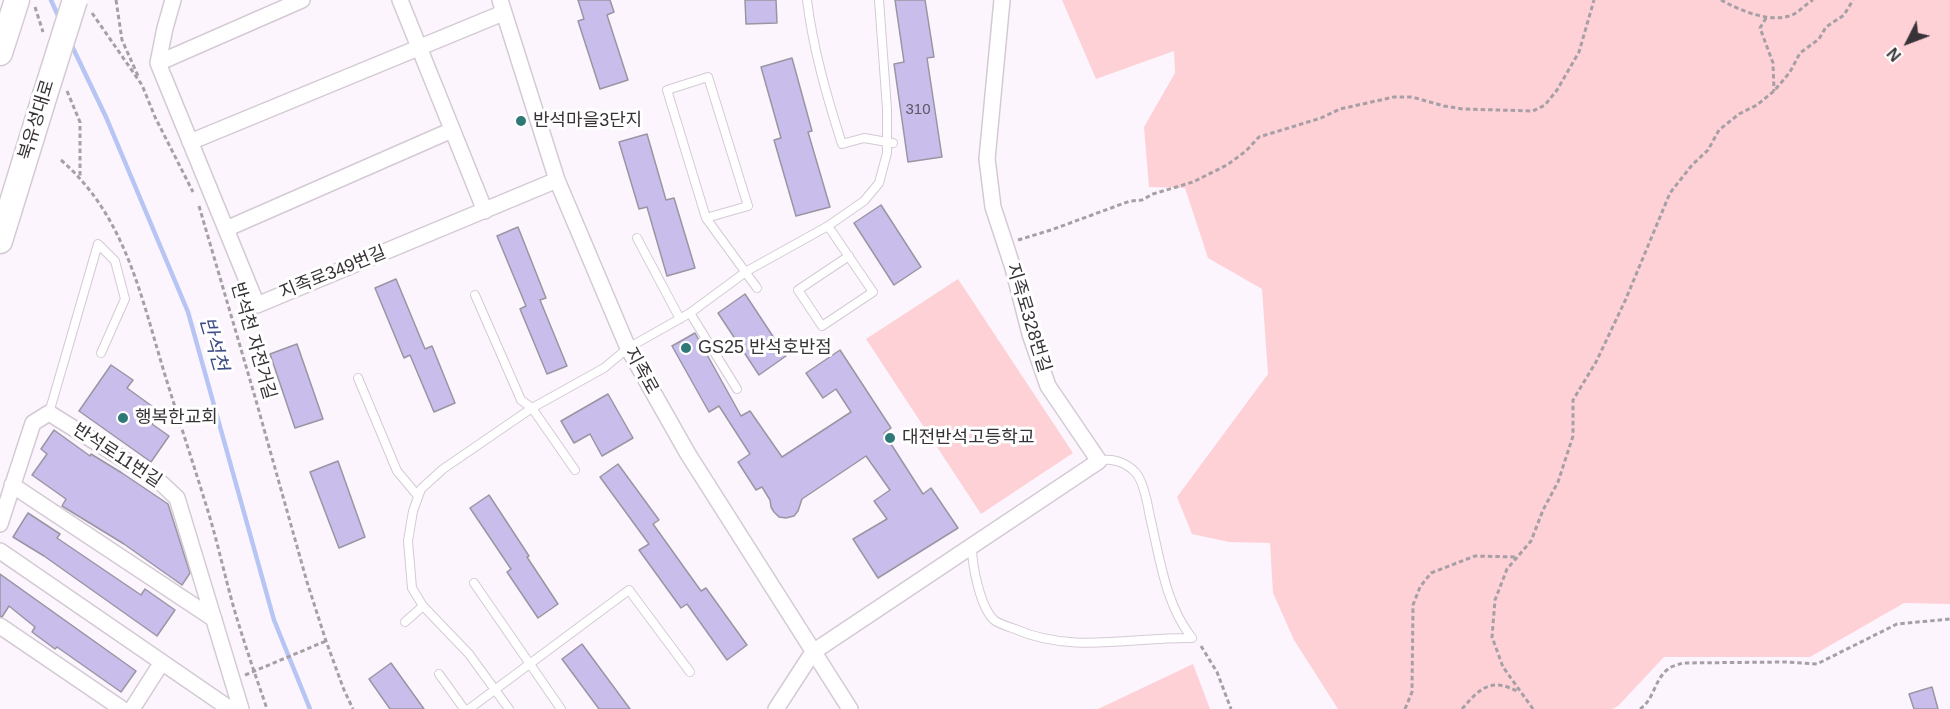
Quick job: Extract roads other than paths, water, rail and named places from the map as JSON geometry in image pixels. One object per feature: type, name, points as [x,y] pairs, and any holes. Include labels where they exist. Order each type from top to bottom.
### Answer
[{"type":"main road","name":"북유성대로","points":[[0,241],[45,95],[83,5]]},
{"type":"main road","points":[[0,53],[14,9]]},
{"type":"street","points":[[158,63],[173,0]]},
{"type":"street","points":[[158,63],[302,0]]},
{"type":"street","points":[[400,0],[485,211]]},
{"type":"street","name":"지족로328번길","points":[[1002,0],[987,159],[993,207],[1030,334],[1048,386],[1099,461]]},
{"type":"street","points":[[190,142],[419,48],[501,6]]},
{"type":"street","name":"지족로","points":[[501,6],[558,180],[628,348],[688,454],[850,709]]},
{"type":"street","name":"지족로349번길","points":[[158,63],[257,305],[558,180]]},
{"type":"street","points":[[226,229],[452,130]]},
{"type":"street","points":[[0,524],[33,423],[49,413]]},
{"type":"street","name":"반석로11번길","points":[[49,413],[160,482],[177,498],[241,709]]},
{"type":"street","points":[[776,709],[813,652],[1099,461]]},
{"type":"street","points":[[12,485],[214,619]]},
{"type":"street","points":[[0,552],[230,709]]},
{"type":"street","points":[[0,626],[122,709]]},
{"type":"street","points":[[132,709],[162,662]]},
{"type":"lane","points":[[807,0],[828,99],[842,144],[864,138],[890,142]]},
{"type":"lane","points":[[509,709],[463,647],[423,606],[412,588],[408,541],[413,511],[421,489],[443,469],[532,408],[604,368],[628,348],[690,313],[747,272],[828,226],[864,201],[879,183],[890,142],[879,0]]},
{"type":"lane","points":[[706,218],[748,206],[708,77],[667,90],[706,218],[757,288]]},
{"type":"lane","points":[[828,226],[849,256],[873,292],[822,326],[798,290],[849,256]]},
{"type":"lane","points":[[637,238],[680,319]]},
{"type":"lane","points":[[49,413],[98,244],[115,261],[125,299],[101,354]]},
{"type":"lane","points":[[475,295],[521,400],[532,408],[575,470]]},
{"type":"lane","points":[[690,313],[737,389]]},
{"type":"lane","points":[[358,378],[397,471],[418,496]]},
{"type":"lane","points":[[972,546],[972,557],[985,608],[995,621],[1031,636],[1060,643],[1143,641],[1167,637],[1192,638],[1168,593],[1146,499],[1137,474],[1121,462],[1106,459],[1099,461]]},
{"type":"lane","points":[[474,584],[561,709]]},
{"type":"lane","points":[[469,709],[629,590],[690,672]]},
{"type":"lane","points":[[405,622],[423,606]]},
{"type":"lane","points":[[439,674],[464,709]]},
{"type":"waterway","name":"반석천","points":[[51,0],[60,20]]},
{"type":"waterway","name":"반석천","points":[[71,44],[106,117],[188,312],[274,620],[310,709]]},
{"type":"place","name":"반석마을3단지","points":[[521,121]]},
{"type":"place","name":"GS25 반석호반점","points":[[686,348]]},
{"type":"place","name":"행복한교회","points":[[123,418]]},
{"type":"place","name":"대전반석고등학교","points":[[890,438]]}]
